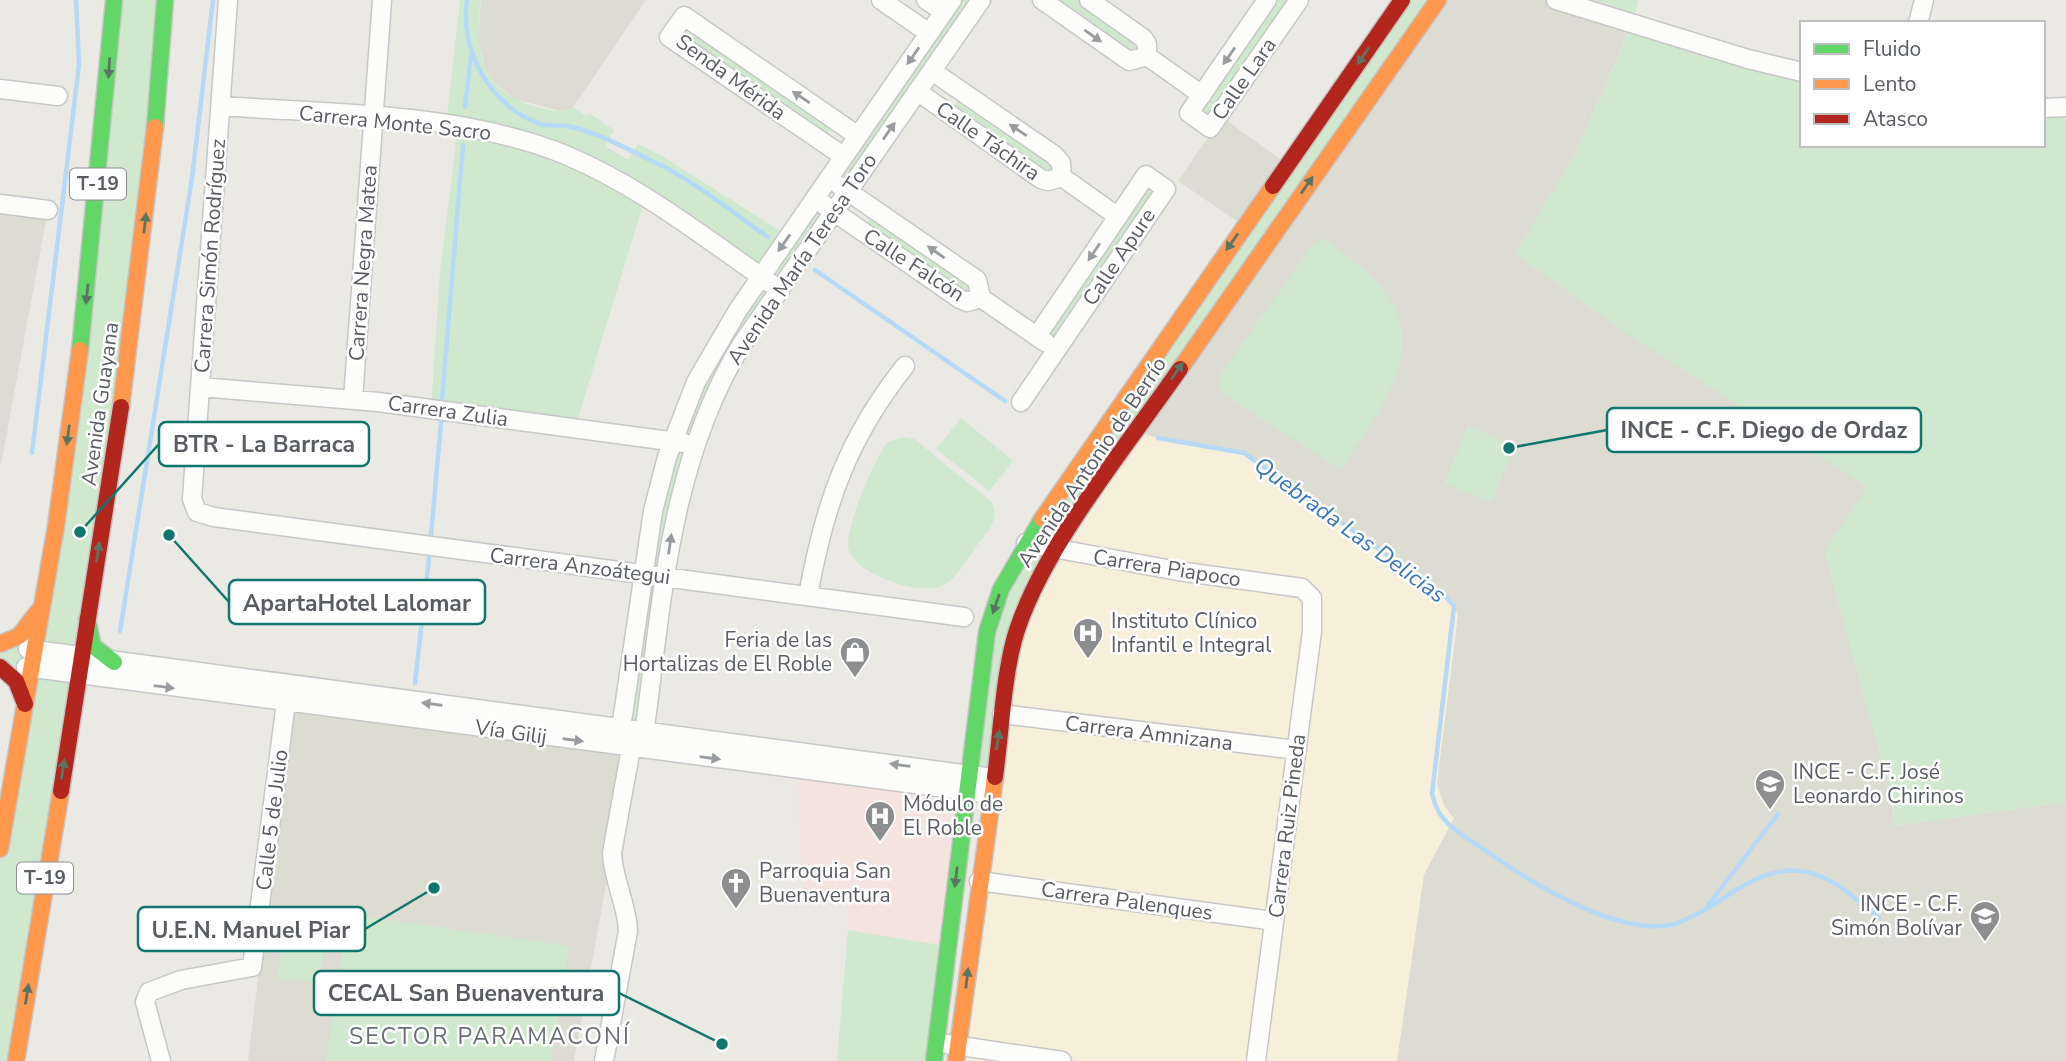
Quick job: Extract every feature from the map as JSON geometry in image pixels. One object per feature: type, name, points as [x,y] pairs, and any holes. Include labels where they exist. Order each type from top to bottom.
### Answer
[{"type":"main road","name":"Avenida Guayana","points":[[0,849],[42,605],[85,312],[114,0]]},
{"type":"main road","name":"Avenida Guayana","points":[[16,1061],[140,269],[165,0]]},
{"type":"main road","name":"Avenida Antonio de Berrío","points":[[934,1061],[987,632],[1001,589],[1026,543],[1402,0]]},
{"type":"main road","name":"Avenida Antonio de Berrío","points":[[957,1053],[1002,715],[1019,624],[1035,585],[1056,549],[1438,0]]},
{"type":"main road","points":[[0,644],[16,639],[24,633],[42,605]]},
{"type":"main road","points":[[87,620],[93,646],[114,662]]},
{"type":"main road","points":[[0,665],[16,681],[25,704]]},
{"type":"main road","points":[[75,696],[85,682],[97,678]]},
{"type":"street","name":"Carrera Simón Rodríguez","points":[[197,512],[192,499],[228,0]]},
{"type":"street","name":"Carrera Negra Matea","points":[[353,400],[382,0]]},
{"type":"street","points":[[881,0],[929,33]]},
{"type":"street","points":[[926,0],[948,6]]},
{"type":"street","name":"Avenida María Teresa Toro","points":[[631,741],[665,577],[675,513],[694,445],[732,361],[779,289],[981,0]]},
{"type":"street","points":[[1042,0],[1129,61],[1147,56]]},
{"type":"street","points":[[1089,0],[1143,38],[1147,44],[1147,56]]},
{"type":"street","name":"Calle Lara","points":[[1268,0],[1189,113],[1210,128],[1299,0]]},
{"type":"street","points":[[1556,0],[1735,55],[1800,71]]},
{"type":"street","points":[[1919,21],[1924,0]]},
{"type":"street","name":"Avenida María Teresa Toro","points":[[631,741],[643,574],[653,512],[673,442],[708,358],[814,198],[948,6]]},
{"type":"street","name":"Senda Mérida","points":[[843,156],[669,37],[684,16],[858,136]]},
{"type":"street","points":[[1147,56],[1202,95]]},
{"type":"street","name":"Calle Táchira","points":[[932,71],[1054,155],[1061,163],[1062,177]]},
{"type":"street","points":[[0,89],[58,96]]},
{"type":"street","name":"Calle Táchira","points":[[917,91],[1041,178],[1048,181],[1062,177]]},
{"type":"street","name":"Carrera Monte Sacro","points":[[221,106],[373,117],[495,133],[555,151],[635,191],[779,289]]},
{"type":"street","points":[[2045,108],[2066,107]]},
{"type":"street","name":"Calle Apure","points":[[1021,402],[1166,189],[1146,175],[1037,336]]},
{"type":"street","name":"Calle Táchira","points":[[1062,177],[1117,216]]},
{"type":"street","name":"Calle Falcón","points":[[828,178],[977,280],[981,298],[1056,350]]},
{"type":"street","name":"Calle Falcón","points":[[814,198],[960,299],[967,302],[981,298]]},
{"type":"street","points":[[0,204],[48,210]]},
{"type":"street","points":[[808,596],[825,512],[846,456],[870,412],[905,366]]},
{"type":"street","name":"Carrera Zulia","points":[[201,387],[353,400],[694,445]]},
{"type":"street","name":"Carrera Anzoátegui","points":[[197,512],[282,526],[964,617]]},
{"type":"street","name":"Carrera Piapoco","points":[[1026,543],[1308,592]]},
{"type":"street","name":"Carrera Ruiz Pineda","points":[[1256,1061],[1312,631],[1314,608],[1308,592]]},
{"type":"street","name":"Vía Gilij","points":[[0,644],[287,694],[992,786]]},
{"type":"street","name":"Vía Gilij","points":[[0,665],[97,678],[287,694]]},
{"type":"street","name":"Calle 5 de Julio","points":[[161,1061],[145,1002],[149,992],[181,980],[252,967],[287,694]]},
{"type":"street","name":"Carrera Amnizana","points":[[1002,715],[1297,750]]},
{"type":"street","points":[[604,1061],[628,931],[628,916],[612,867],[612,853],[631,741]]},
{"type":"street","name":"Carrera Palenques","points":[[979,881],[1275,921]]},
{"type":"street","points":[[936,1042],[957,1053],[1062,1061]]},
{"type":"shaded area","points":[[481,0],[646,0],[572,109],[560,111],[515,99],[493,82],[486,71],[478,41]]},
{"type":"shaded area","points":[[1439,0],[1551,0],[1631,26],[1576,152],[1516,254],[1867,487],[1894,826],[2066,802],[2066,1061],[1397,1061],[1424,875],[1454,818],[1444,806],[1437,783],[1458,616],[1454,606],[1446,597],[1244,453],[1178,444],[1138,432]]},
{"type":"shaded area","points":[[1219,115],[1287,164],[1244,226],[1178,181],[1213,130]]},
{"type":"shaded area","points":[[0,204],[48,210],[1,465],[0,465]]},
{"type":"shaded area","points":[[1135,431],[1178,444],[1244,453],[1446,597],[1454,606],[1458,616],[1437,783],[1449,813],[1454,818],[1424,875],[1397,1061],[956,1061],[1014,641]]},
{"type":"shaded area","points":[[286,703],[631,748],[574,1061],[248,1061],[258,978],[252,967]]},
{"type":"shaded area","name":"Módulo de El Roble","points":[[797,769],[966,791],[947,946],[848,930],[847,903],[802,896]]},
{"type":"green space","points":[[114,0],[165,0],[82,656],[621,729],[667,457],[760,277],[645,198],[575,428],[431,409],[440,272],[458,127],[446,125],[460,0],[481,0],[479,36],[485,67],[492,80],[503,91],[518,100],[551,110],[560,111],[573,107],[586,116],[589,113],[614,130],[605,146],[628,160],[638,144],[662,156],[788,236],[814,198],[833,211],[742,344],[694,445],[644,733],[967,774],[994,608],[1402,0],[1438,0],[1035,585],[993,778],[79,675],[16,1061],[0,1061],[0,849],[31,669],[0,664],[0,645],[34,650]],"holes":[[[35,650],[81,657],[78,675],[31,668]]]},
{"type":"green space","points":[[952,0],[981,0],[847,191],[828,178]]},
{"type":"green space","points":[[1042,0],[1089,0],[1143,38],[1140,60]]},
{"type":"green space","points":[[1267,0],[1299,0],[1210,128],[1189,113]]},
{"type":"green space","points":[[1560,0],[1638,0],[1633,24]]},
{"type":"green space","points":[[684,16],[836,121],[822,142],[669,37]]},
{"type":"green space","points":[[1632,25],[1800,71],[1800,147],[2045,147],[2045,108],[2066,107],[2066,802],[1894,826],[1893,804],[1824,551],[1867,487],[1633,338],[1515,254],[1576,152]]},
{"type":"green space","points":[[964,93],[1054,155],[1056,180],[949,114]]},
{"type":"green space","points":[[1146,175],[1166,189],[1056,350],[1037,336]]},
{"type":"green space","points":[[876,210],[977,280],[974,301],[862,231]]},
{"type":"green space","points":[[1323,238],[1361,267],[1380,286],[1395,309],[1401,332],[1401,355],[1385,400],[1345,464],[1337,468],[1223,393],[1217,384],[1220,375],[1314,243]]},
{"type":"green space","points":[[961,418],[1013,461],[989,491],[936,449]]},
{"type":"green space","points":[[1468,426],[1515,446],[1491,502],[1444,483]]},
{"type":"green space","points":[[905,437],[914,439],[992,502],[994,508],[994,520],[989,530],[956,575],[939,587],[916,588],[889,581],[864,568],[849,551],[850,528],[875,464],[887,442]]},
{"type":"green space","points":[[287,907],[329,913],[319,984],[277,978]]},
{"type":"green space","points":[[348,914],[569,946],[551,1061],[326,1061]]},
{"type":"green space","points":[[848,930],[947,946],[934,1061],[837,1061]]},
{"type":"waterway","points":[[32,453],[79,65],[76,0]]},
{"type":"waterway","points":[[120,631],[192,178],[213,0]]},
{"type":"waterway","name":"Quebrada Las Delicias","points":[[467,0],[468,38],[482,74],[493,90],[522,116],[540,124],[568,126],[593,134],[670,170],[768,237]]},
{"type":"waterway","points":[[465,107],[471,56]]},
{"type":"waterway","points":[[442,400],[463,145]]},
{"type":"waterway","name":"Quebrada Las Delicias","points":[[815,270],[1005,401]]},
{"type":"waterway","points":[[431,535],[441,423]]},
{"type":"waterway","name":"Quebrada Las Delicias","points":[[1158,438],[1244,453],[1446,597],[1454,606],[1432,794],[1439,812],[1449,824],[1523,876],[1574,904],[1601,915],[1627,923],[1652,926],[1675,924],[1759,878],[1778,872],[1796,871],[1829,880],[1879,918]]},
{"type":"waterway","points":[[415,683],[429,558]]},
{"type":"waterway","name":"Quebrada Las Delicias","points":[[1708,905],[1778,814]]},
{"type":"traffic: fast","points":[[80,350],[114,0]]},
{"type":"traffic: fast","points":[[155,127],[165,0]]},
{"type":"traffic: fast","points":[[934,1061],[987,632],[1001,589],[1042,519]]},
{"type":"traffic: fast","points":[[87,619],[93,646],[114,662]]},
{"type":"traffic: slow","points":[[1180,369],[1438,0]]},
{"type":"traffic: slow","points":[[121,407],[155,127]]},
{"type":"traffic: slow","points":[[1042,519],[1273,186]]},
{"type":"traffic: slow","points":[[0,849],[56,526],[80,350]]},
{"type":"traffic: slow","points":[[0,644],[19,636],[40,609]]},
{"type":"traffic: slow","points":[[956,1061],[995,777]]},
{"type":"traffic: slow","points":[[16,1061],[61,791]]},
{"type":"traffic: jam","points":[[1273,186],[1402,0]]},
{"type":"traffic: jam","points":[[995,777],[1010,656],[1026,606],[1043,571],[1086,500],[1180,369]]},
{"type":"traffic: jam","points":[[61,791],[121,407]]},
{"type":"traffic: jam","points":[[0,667],[16,681],[25,704]]},
{"type":"place","name":"INCE - C.F. Diego de Ordaz","points":[[1509,448]]},
{"type":"place","name":"BTR - La Barraca","points":[[80,532]]},
{"type":"place","name":"ApartaHotel Lalomar","points":[[169,535]]},
{"type":"place","name":"Instituto Clínico Infantil e Integral","points":[[1088,660]]},
{"type":"place","name":"Feria de las Hortalizas de El Roble","points":[[855,679]]},
{"type":"place","name":"INCE - C.F. José Leonardo Chirinos","points":[[1770,811]]},
{"type":"place","name":"Módulo de El Roble","points":[[880,843]]},
{"type":"place","name":"U.E.N. Manuel Piar","points":[[434,888]]},
{"type":"place","name":"Parroquia San Buenaventura","points":[[736,910]]},
{"type":"place","name":"INCE - C.F. Simón Bolívar","points":[[1985,943]]},
{"type":"place","name":"CECAL San Buenaventura","points":[[722,1044]]},
{"type":"district","name":"SECTOR PARAMACONÍ","points":[[490,1036]]}]
